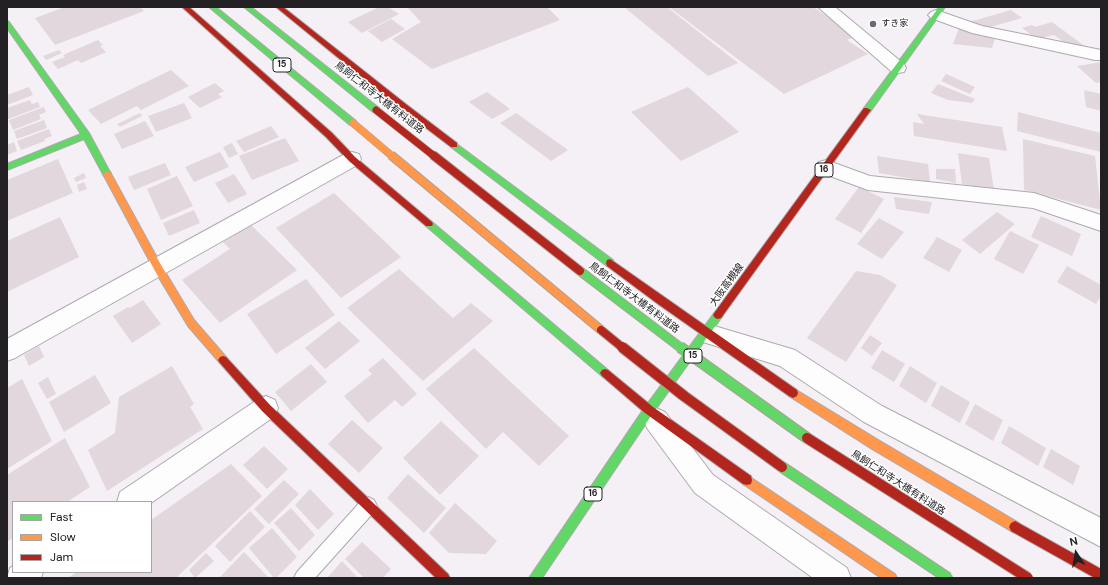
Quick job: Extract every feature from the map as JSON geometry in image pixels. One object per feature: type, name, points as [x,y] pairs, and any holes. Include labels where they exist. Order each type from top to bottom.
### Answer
[{"type":"main road","points":[[185,7],[323,130],[352,159],[649,410],[719,461],[891,578]]},
{"type":"main road","name":"15","points":[[212,7],[605,333],[684,396],[770,459],[948,578]]},
{"type":"main road","name":"鳥飼仁和寺大橋有料道路","points":[[247,7],[561,257],[680,347],[805,437],[1028,578]]},
{"type":"main road","points":[[279,7],[404,107],[654,297],[785,388],[876,445],[1045,545],[1101,576]]},
{"type":"main road","name":"大阪高槻線","points":[[535,578],[649,410],[939,11]]},
{"type":"main road","points":[[7,24],[86,135],[158,268],[192,322],[266,408],[444,578]]},
{"type":"main road","points":[[7,166],[86,135]]},
{"type":"street","points":[[826,7],[898,68]]},
{"type":"street","points":[[939,11],[978,30],[1101,55]]},
{"type":"street","points":[[7,351],[352,159]]},
{"type":"street","points":[[826,167],[868,183],[1034,201],[1101,223]]},
{"type":"street","points":[[706,333],[787,357],[873,414],[1101,533]]},
{"type":"street","points":[[131,501],[266,408]]},
{"type":"street","points":[[649,410],[704,484],[837,578]]},
{"type":"lane","points":[[303,578],[368,506]]},
{"type":"building","points":[[65,7],[140,7],[144,11],[55,45],[35,18]]},
{"type":"building","points":[[379,7],[388,7],[399,14],[362,33],[348,22]]},
{"type":"building","points":[[407,7],[547,7],[560,20],[432,69],[392,39],[421,22]]},
{"type":"building","points":[[624,7],[667,7],[738,63],[708,76]]},
{"type":"building","points":[[669,7],[813,7],[857,36],[847,40],[868,54],[784,94]]},
{"type":"building","points":[[1011,10],[1022,18],[987,28],[969,22]]},
{"type":"building","points":[[391,19],[405,29],[382,42],[368,31]]},
{"type":"building","points":[[1052,22],[1090,50],[1071,47],[1054,35],[1037,39],[1022,28],[1032,25],[1035,27]]},
{"type":"building","points":[[959,28],[995,38],[992,48],[953,44]]},
{"type":"building","points":[[98,40],[103,45],[100,46],[106,52],[81,63],[78,60],[58,69],[52,62],[65,57],[63,55]]},
{"type":"building","points":[[59,50],[62,53],[46,60],[43,56]]},
{"type":"building","points":[[1101,62],[1101,82],[1096,83],[1077,66]]},
{"type":"building","points":[[171,70],[189,86],[141,110],[137,106],[101,124],[88,110]]},
{"type":"building","points":[[946,74],[975,87],[970,94],[941,81]]},
{"type":"building","points":[[215,83],[224,91],[218,94],[222,97],[200,108],[188,97]]},
{"type":"building","points":[[938,84],[975,99],[972,103],[948,100],[931,93]]},
{"type":"building","points":[[29,87],[33,95],[7,105],[7,95]]},
{"type":"building","points":[[688,87],[739,132],[681,161],[631,112]]},
{"type":"building","points":[[1084,90],[1101,94],[1101,111],[1086,107]]},
{"type":"building","points":[[487,92],[510,109],[492,119],[469,102]]},
{"type":"building","points":[[30,100],[32,104],[38,102],[40,107],[8,119],[7,108]]},
{"type":"building","points":[[184,103],[192,118],[156,132],[148,116]]},
{"type":"building","points":[[44,107],[46,112],[39,115],[41,119],[13,130],[9,120]]},
{"type":"building","points":[[1018,112],[1101,133],[1101,152],[1017,131]]},
{"type":"building","points":[[140,113],[142,116],[120,127],[117,124]]},
{"type":"building","points":[[516,113],[568,150],[551,161],[500,123]]},
{"type":"building","points":[[917,114],[1002,127],[1007,151],[914,136],[913,122],[924,124]]},
{"type":"building","points":[[44,120],[47,128],[17,139],[14,131]]},
{"type":"building","points":[[145,121],[154,136],[122,149],[114,134]]},
{"type":"building","points":[[271,126],[279,137],[244,152],[236,141]]},
{"type":"building","points":[[49,129],[52,136],[44,139],[45,141],[21,150],[17,141]]},
{"type":"building","points":[[285,138],[299,161],[252,180],[239,156]]},
{"type":"building","points":[[1023,139],[1095,156],[1101,210],[1024,190]]},
{"type":"building","points":[[14,142],[17,151],[7,155],[7,145]]},
{"type":"building","points":[[232,143],[238,154],[229,158],[223,147]]},
{"type":"building","points":[[220,152],[229,167],[194,182],[185,167]]},
{"type":"building","points":[[958,153],[989,158],[994,190],[962,184]]},
{"type":"building","points":[[877,156],[928,164],[930,182],[879,173]]},
{"type":"building","points":[[58,159],[73,193],[7,221],[7,180]]},
{"type":"building","points":[[165,163],[171,175],[134,190],[128,177]]},
{"type":"building","points":[[936,169],[955,169],[956,183],[936,179]]},
{"type":"building","points":[[84,173],[86,178],[76,182],[74,178]]},
{"type":"building","points":[[234,174],[247,194],[228,203],[215,183]]},
{"type":"building","points":[[177,176],[193,206],[161,220],[147,189]]},
{"type":"building","points":[[84,182],[87,189],[79,192],[77,185]]},
{"type":"building","points":[[859,187],[884,199],[861,233],[835,219]]},
{"type":"building","points":[[334,193],[401,257],[341,298],[276,228]]},
{"type":"building","points":[[894,197],[932,202],[929,214],[896,209]]},
{"type":"building","points":[[194,210],[200,223],[169,236],[163,223]]},
{"type":"building","points":[[997,212],[1015,224],[980,254],[962,240]]},
{"type":"building","points":[[1041,216],[1081,234],[1072,256],[1031,237]]},
{"type":"building","points":[[60,217],[79,257],[7,292],[7,241]]},
{"type":"building","points":[[879,218],[904,232],[882,259],[857,244]]},
{"type":"building","points":[[251,225],[297,270],[220,323],[182,280],[230,249],[223,242]]},
{"type":"building","points":[[1010,231],[1039,245],[1023,274],[994,259]]},
{"type":"building","points":[[937,237],[962,250],[949,272],[923,258]]},
{"type":"building","points":[[1067,266],[1101,285],[1101,296],[1096,304],[1057,282]]},
{"type":"building","points":[[399,269],[453,318],[471,303],[493,321],[423,381],[347,308]]},
{"type":"building","points":[[856,271],[880,275],[897,285],[846,362],[807,338]]},
{"type":"building","points":[[306,279],[335,315],[276,354],[247,314]]},
{"type":"building","points":[[143,300],[161,324],[132,343],[113,316]]},
{"type":"building","points":[[339,321],[360,341],[325,369],[305,348]]},
{"type":"building","points":[[870,335],[882,343],[872,356],[861,348]]},
{"type":"building","points":[[39,346],[44,357],[29,366],[24,355]]},
{"type":"building","points":[[474,348],[569,436],[539,466],[503,432],[486,449],[426,389]]},
{"type":"building","points":[[882,350],[905,364],[894,382],[871,368]]},
{"type":"building","points":[[383,358],[417,394],[402,407],[395,400],[368,423],[344,396],[372,374],[368,370]]},
{"type":"building","points":[[311,364],[327,382],[291,411],[275,392]]},
{"type":"building","points":[[172,366],[194,404],[190,407],[203,429],[107,491],[88,450],[115,433],[119,397]]},
{"type":"building","points":[[910,366],[937,383],[926,403],[899,386]]},
{"type":"building","points":[[95,375],[111,403],[64,432],[49,402]]},
{"type":"building","points":[[48,377],[56,394],[47,399],[38,383]]},
{"type":"building","points":[[22,379],[52,441],[7,469],[7,388]]},
{"type":"building","points":[[941,385],[970,402],[960,423],[931,406]]},
{"type":"building","points":[[975,404],[1003,420],[993,441],[965,424]]},
{"type":"building","points":[[352,420],[383,448],[359,473],[328,444]]},
{"type":"building","points":[[441,421],[479,456],[440,495],[403,458]]},
{"type":"building","points":[[1009,426],[1046,448],[1038,466],[1001,443]]},
{"type":"building","points":[[65,438],[90,487],[69,501],[12,501],[12,539],[7,542],[7,475]]},
{"type":"building","points":[[264,446],[288,469],[267,489],[243,465]]},
{"type":"building","points":[[1051,449],[1080,466],[1073,485],[1043,467]]},
{"type":"building","points":[[231,464],[262,496],[176,578],[68,578],[76,573],[152,573],[152,519]]},
{"type":"building","points":[[408,474],[446,508],[424,533],[387,498]]},
{"type":"building","points":[[284,480],[299,494],[269,524],[254,509]]},
{"type":"building","points":[[310,489],[334,514],[318,530],[295,505]]},
{"type":"building","points":[[455,503],[497,541],[486,554],[449,553],[429,533]]},
{"type":"building","points":[[291,508],[315,535],[299,551],[274,523]]},
{"type":"building","points":[[250,511],[265,527],[230,562],[215,546]]},
{"type":"building","points":[[272,528],[297,557],[276,578],[274,578],[249,548]]},
{"type":"building","points":[[362,542],[391,569],[383,578],[364,578],[345,559]]},
{"type":"building","points":[[244,552],[269,578],[220,577]]},
{"type":"building","points":[[206,553],[214,561],[195,578],[189,570]]},
{"type":"building","points":[[342,561],[358,578],[327,578]]},
{"type":"traffic: fast","points":[[212,7],[353,123]]},
{"type":"traffic: fast","points":[[247,7],[376,110]]},
{"type":"traffic: fast","points":[[867,110],[942,7]]},
{"type":"traffic: fast","points":[[7,23],[86,135],[107,174]]},
{"type":"traffic: fast","points":[[7,167],[86,135]]},
{"type":"traffic: fast","points":[[454,145],[610,263]]},
{"type":"traffic: fast","points":[[429,224],[605,373]]},
{"type":"traffic: fast","points":[[580,271],[673,342],[807,438]]},
{"type":"traffic: fast","points":[[535,578],[649,410],[718,315]]},
{"type":"traffic: fast","points":[[782,467],[948,578]]},
{"type":"traffic: slow","points":[[353,123],[601,330]]},
{"type":"traffic: slow","points":[[107,174],[158,268],[191,323],[223,360]]},
{"type":"traffic: slow","points":[[793,393],[876,445],[1015,527]]},
{"type":"traffic: slow","points":[[747,480],[891,578]]},
{"type":"traffic: jam","points":[[185,7],[329,135],[352,159],[429,224]]},
{"type":"traffic: jam","points":[[279,7],[454,145]]},
{"type":"traffic: jam","points":[[376,110],[580,271]]},
{"type":"traffic: jam","points":[[718,315],[867,110]]},
{"type":"traffic: jam","points":[[610,263],[661,301],[793,393]]},
{"type":"traffic: jam","points":[[601,330],[684,396],[782,467]]},
{"type":"traffic: jam","points":[[223,360],[266,408],[444,578]]},
{"type":"traffic: jam","points":[[605,373],[649,410],[747,480]]},
{"type":"traffic: jam","points":[[807,438],[1028,578]]},
{"type":"traffic: jam","points":[[1015,527],[1101,575]]},
{"type":"place","name":"すき家","points":[[873,24]]}]
